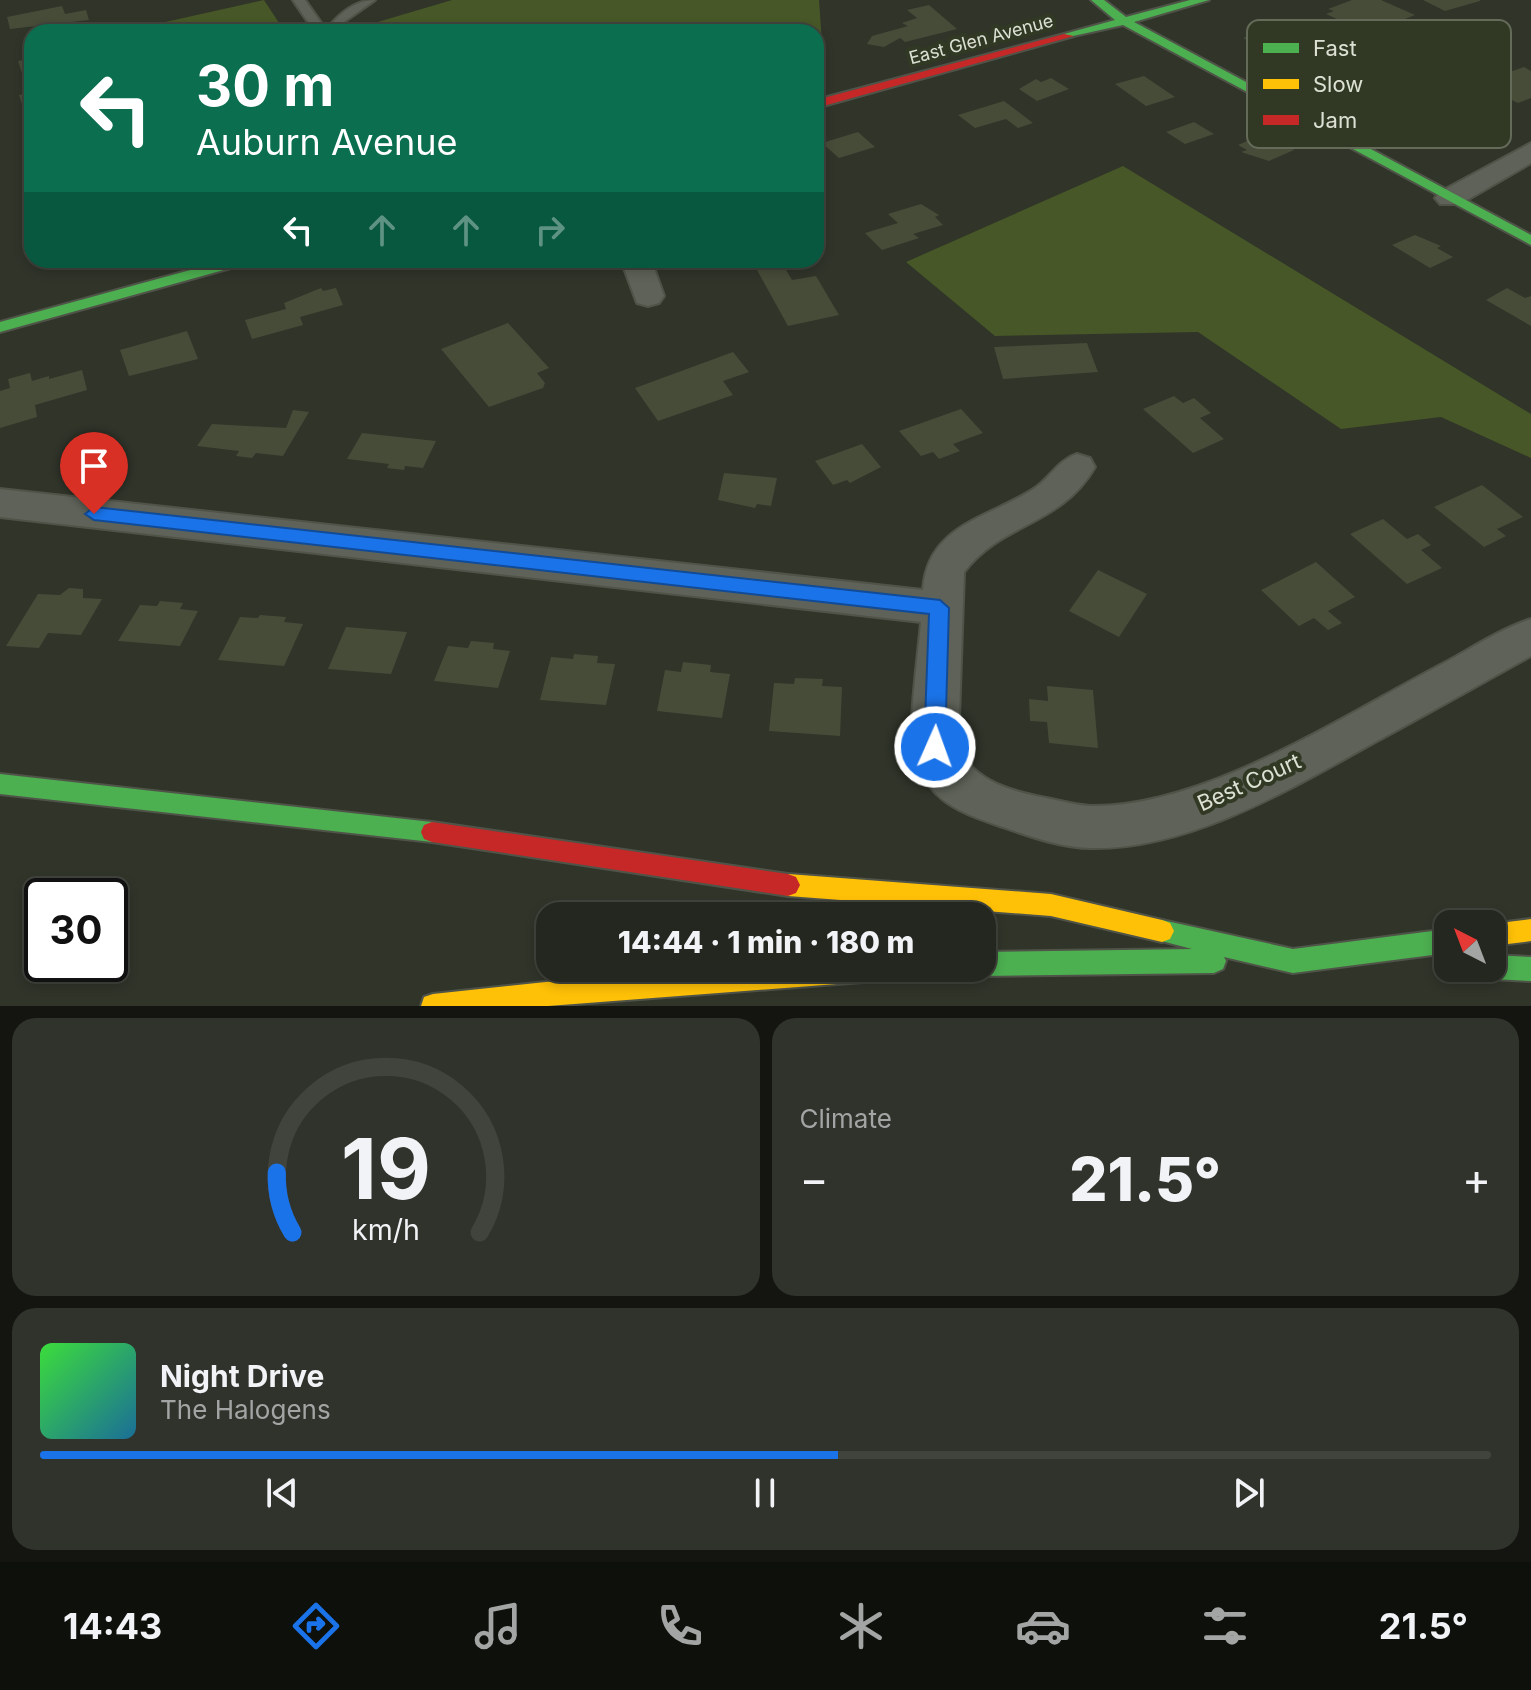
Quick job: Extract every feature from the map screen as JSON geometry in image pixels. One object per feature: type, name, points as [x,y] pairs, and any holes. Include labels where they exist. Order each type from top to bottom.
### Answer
[{"type":"main road","points":[[1097,0],[1124,21],[1247,88]]},
{"type":"main road","name":"East Glen Avenue","points":[[824,102],[1203,0]]},
{"type":"main road","points":[[1358,148],[1531,241]]},
{"type":"main road","points":[[0,327],[215,268]]},
{"type":"main road","points":[[0,784],[413,829],[777,884],[1051,905],[1293,961],[1434,943]]},
{"type":"main road","points":[[1506,933],[1531,930]]},
{"type":"main road","points":[[996,964],[1293,961],[1422,964]]},
{"type":"main road","points":[[1506,968],[1531,969]]},
{"type":"main road","points":[[433,1006],[697,982]]},
{"type":"street","points":[[1450,198],[1531,151]]},
{"type":"street","points":[[639,268],[648,296]]},
{"type":"street","points":[[0,503],[940,608],[944,569],[958,546],[984,527],[1048,500],[1067,485],[1077,467]]},
{"type":"street","name":"Best Court","points":[[940,608],[935,747],[949,779],[975,797],[1090,827],[1157,819],[1222,798],[1280,772],[1531,636]]},
{"type":"lane","points":[[299,0],[316,24]]},
{"type":"lane","points":[[340,24],[369,0]]},
{"type":"green space","points":[[264,0],[280,24],[156,24]]},
{"type":"green space","points":[[452,0],[819,0],[821,24],[371,24]]},
{"type":"green space","points":[[1123,166],[1531,414],[1531,458],[1441,417],[1341,429],[1198,332],[995,336],[906,262]]},
{"type":"building","points":[[1352,0],[1381,0],[1415,15],[1402,20],[1339,20],[1326,14],[1334,11],[1328,9]]},
{"type":"building","points":[[1423,0],[1480,0],[1480,1],[1445,11]]},
{"type":"building","points":[[929,5],[957,29],[905,42],[900,38],[884,47],[867,44],[872,36],[908,26],[902,23],[917,18],[907,10]]},
{"type":"building","points":[[62,6],[65,14],[86,10],[89,20],[24,24],[24,27],[10,29],[7,17]]},
{"type":"building","points":[[24,60],[24,76],[23,76],[18,61]]},
{"type":"building","points":[[1524,67],[1531,71],[1531,98],[1518,103],[1511,100],[1511,72]]},
{"type":"building","points":[[1144,76],[1175,97],[1146,106],[1115,84]]},
{"type":"building","points":[[1051,78],[1069,89],[1037,101],[1019,89],[1036,79],[1041,82]]},
{"type":"building","points":[[24,94],[24,110],[19,95]]},
{"type":"building","points":[[1004,101],[1033,123],[1018,128],[1006,119],[975,128],[958,115]]},
{"type":"building","points":[[1194,122],[1214,134],[1185,144],[1166,132]]},
{"type":"building","points":[[858,132],[875,147],[839,158],[824,142]]},
{"type":"building","points":[[1247,141],[1247,148],[1294,150],[1269,161],[1241,152],[1247,150],[1238,145]]},
{"type":"building","points":[[921,204],[939,215],[935,217],[943,225],[913,234],[919,238],[882,250],[865,233],[898,223],[888,214]]},
{"type":"building","points":[[1415,235],[1441,246],[1437,248],[1453,257],[1430,268],[1392,245]]},
{"type":"building","points":[[785,268],[792,280],[816,276],[839,315],[788,326],[757,270]]},
{"type":"building","points":[[321,288],[323,291],[336,288],[343,305],[300,317],[303,325],[252,339],[245,320],[286,309],[284,303]]},
{"type":"building","points":[[1507,288],[1525,298],[1531,296],[1531,326],[1486,300]]},
{"type":"building","points":[[508,323],[549,368],[537,373],[545,383],[543,388],[489,407],[441,349]]},
{"type":"building","points":[[187,331],[198,359],[129,376],[120,350]]},
{"type":"building","points":[[1087,343],[1098,372],[1003,379],[994,347]]},
{"type":"building","points":[[733,352],[749,372],[723,381],[733,395],[658,421],[635,388]]},
{"type":"building","points":[[82,370],[87,390],[35,405],[37,417],[0,428],[0,391],[10,388],[8,379],[30,373],[32,381],[49,376],[49,379]]},
{"type":"building","points":[[1174,396],[1183,403],[1194,398],[1211,413],[1200,418],[1224,439],[1193,453],[1143,409]]},
{"type":"building","points":[[961,409],[983,433],[953,444],[960,451],[939,459],[933,452],[921,456],[899,431]]},
{"type":"building","points":[[293,410],[309,412],[283,456],[256,453],[252,458],[236,456],[239,451],[197,446],[212,424],[286,428]]},
{"type":"building","points":[[362,433],[436,441],[423,468],[405,466],[404,470],[387,468],[389,464],[347,459]]},
{"type":"building","points":[[862,444],[881,467],[850,483],[847,480],[833,485],[815,461]]},
{"type":"building","points":[[724,473],[777,478],[771,506],[757,504],[755,508],[718,500]]},
{"type":"building","points":[[1482,485],[1523,517],[1497,529],[1506,536],[1484,547],[1434,507]]},
{"type":"building","points":[[1383,519],[1407,539],[1418,534],[1431,545],[1421,550],[1442,568],[1407,584],[1350,534]]},
{"type":"building","points":[[1316,562],[1355,597],[1328,611],[1342,623],[1328,630],[1314,618],[1299,626],[1261,590]]},
{"type":"building","points":[[1098,570],[1147,594],[1119,637],[1069,611]]},
{"type":"building","points":[[69,588],[83,589],[83,598],[102,599],[81,635],[48,633],[39,648],[6,646],[38,594],[60,595]]},
{"type":"building","points":[[160,601],[183,603],[180,609],[198,611],[180,646],[118,641],[140,605],[157,606]]},
{"type":"building","points":[[260,615],[286,617],[284,622],[303,624],[284,666],[218,660],[240,617],[258,618]]},
{"type":"building","points":[[346,627],[407,632],[391,674],[328,669]]},
{"type":"building","points":[[471,641],[494,643],[493,649],[510,651],[498,688],[434,681],[448,646],[468,648]]},
{"type":"building","points":[[574,654],[598,656],[597,663],[615,664],[606,705],[540,700],[551,657],[573,659]]},
{"type":"building","points":[[683,662],[711,665],[710,672],[730,674],[722,718],[657,711],[665,670],[681,672]]},
{"type":"building","points":[[795,678],[823,679],[822,686],[842,687],[840,736],[769,731],[774,683],[794,684]]},
{"type":"building","points":[[1047,686],[1093,690],[1098,748],[1049,743],[1047,722],[1030,721],[1029,699],[1048,701]]},
{"type":"traffic: fast","points":[[1097,0],[1124,21],[1247,87]]},
{"type":"traffic: fast","points":[[1068,36],[1203,0]]},
{"type":"traffic: fast","points":[[1359,148],[1531,241]]},
{"type":"traffic: fast","points":[[0,327],[215,268]]},
{"type":"traffic: fast","points":[[0,784],[432,832]]},
{"type":"traffic: fast","points":[[1162,931],[1293,961],[1434,943]]},
{"type":"traffic: fast","points":[[996,964],[1214,961]]},
{"type":"traffic: fast","points":[[1506,968],[1531,969]]},
{"type":"traffic: slow","points":[[788,885],[1051,905],[1162,931]]},
{"type":"traffic: slow","points":[[1506,933],[1531,930]]},
{"type":"traffic: slow","points":[[433,1006],[697,982]]},
{"type":"traffic: jam","points":[[824,102],[1068,36]]},
{"type":"traffic: jam","points":[[432,832],[788,885]]},
{"type":"route","points":[[94,514],[940,608],[935,747]]}]
